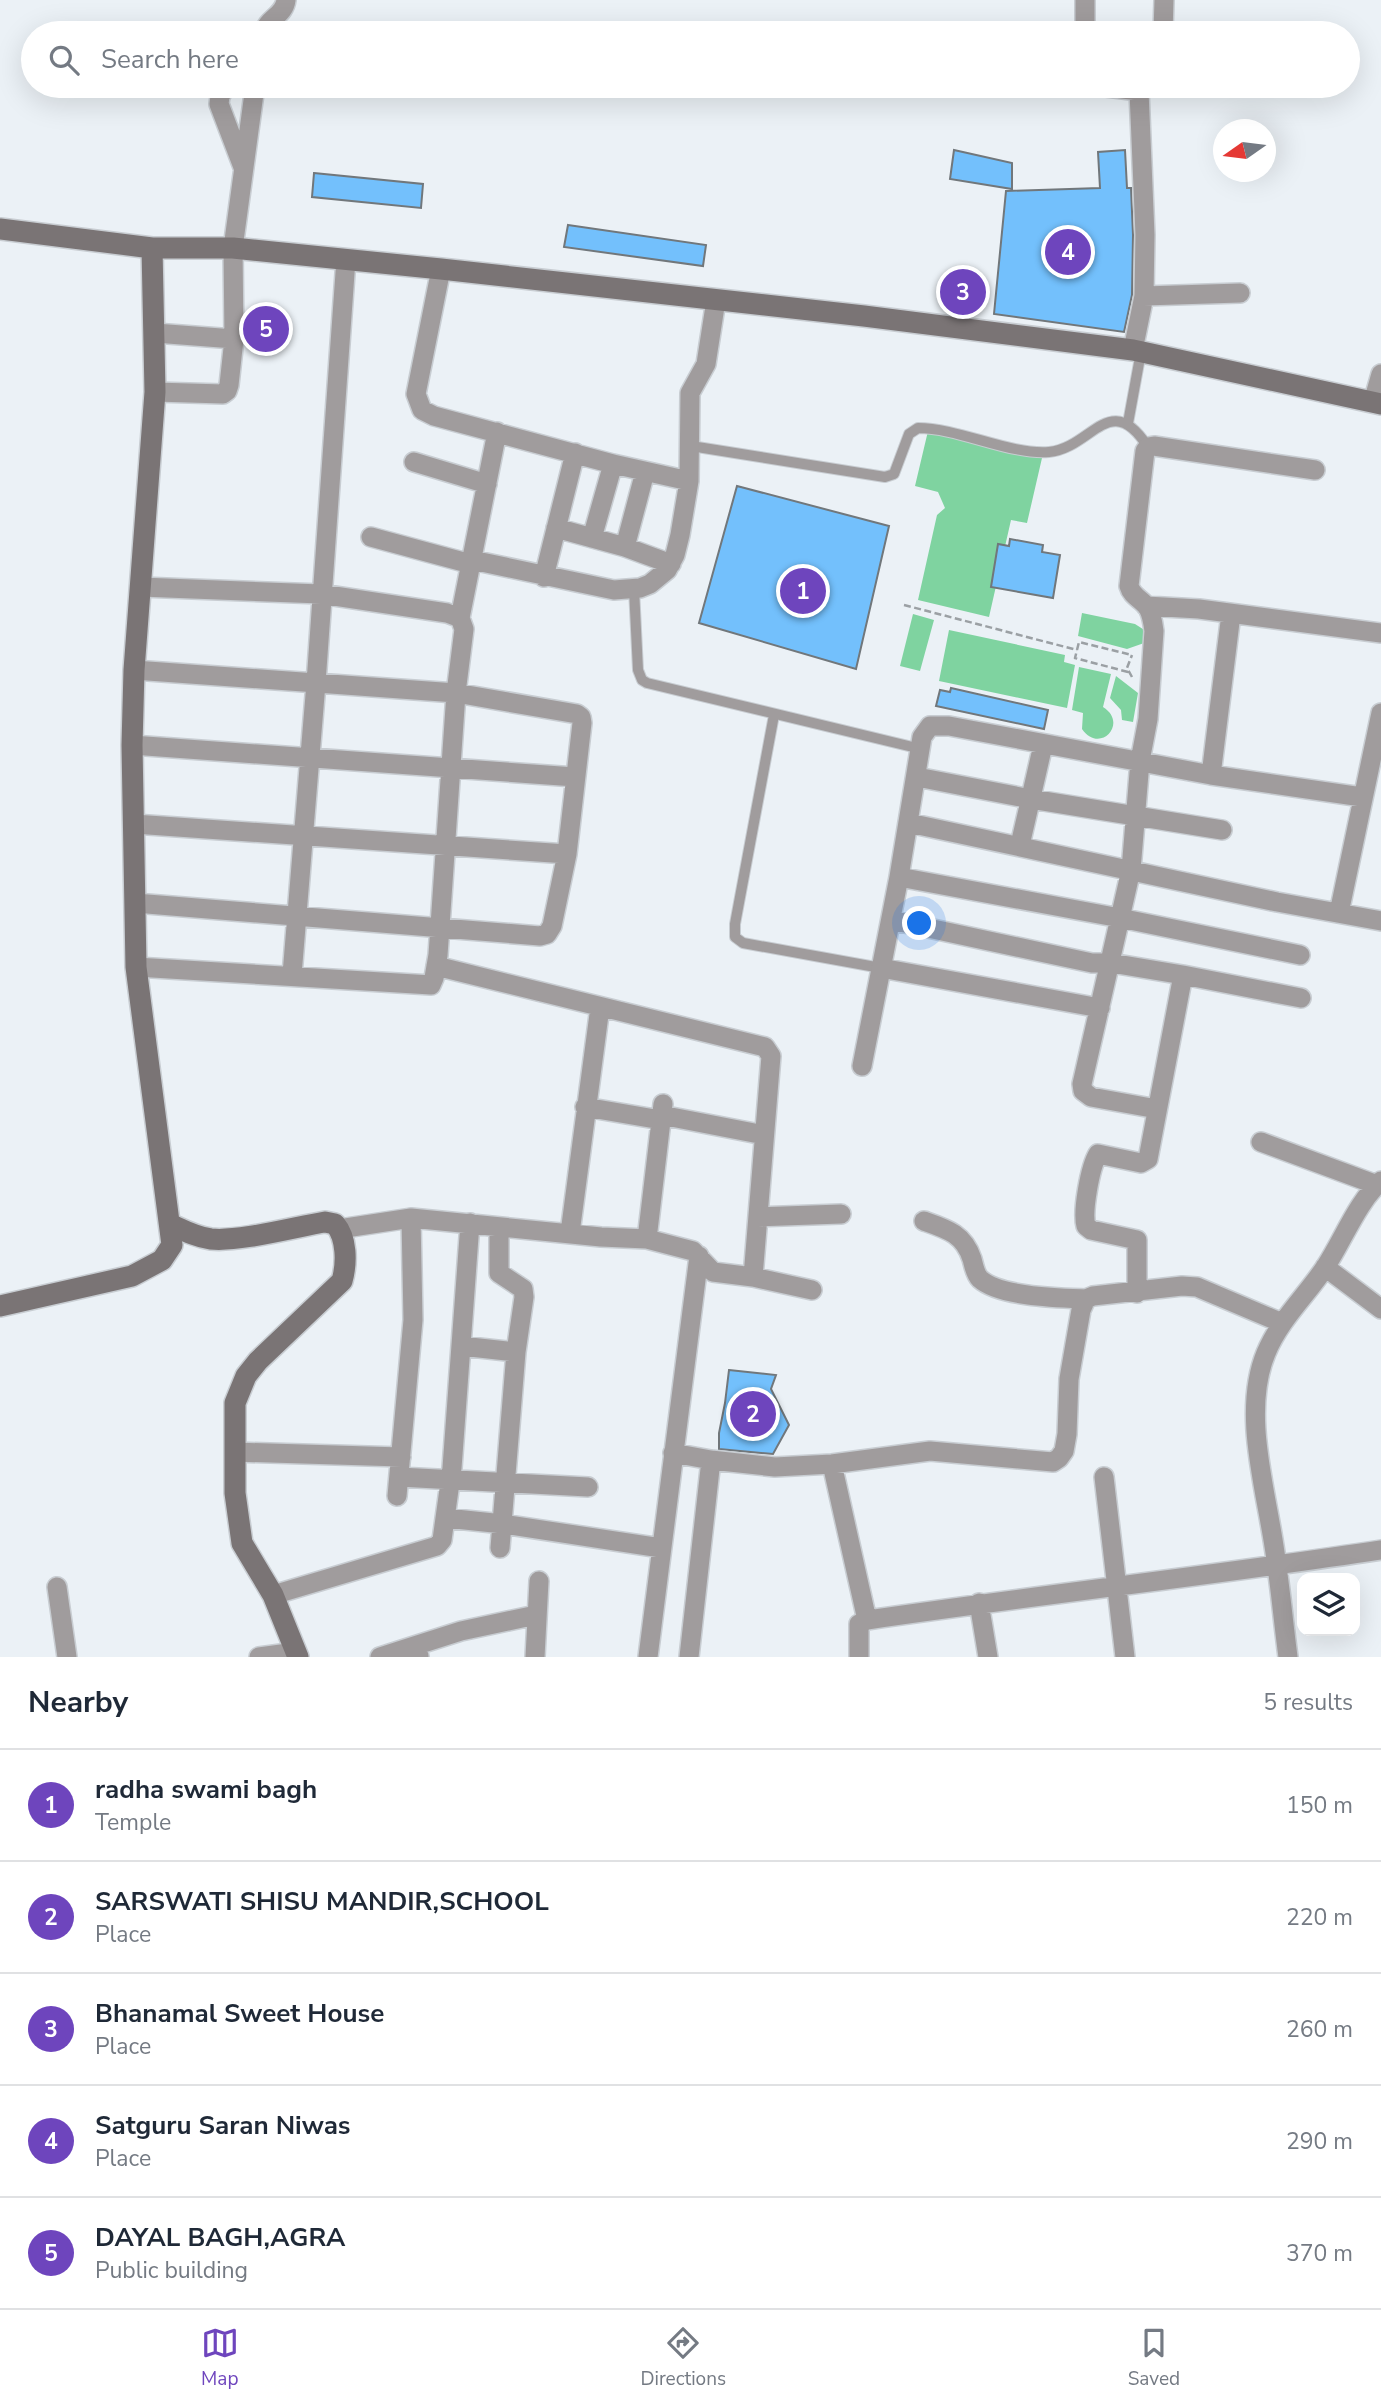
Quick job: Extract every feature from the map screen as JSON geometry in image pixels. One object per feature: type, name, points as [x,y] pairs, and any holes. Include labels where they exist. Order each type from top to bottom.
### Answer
[{"type":"street","points":[[270,21],[283,10],[286,0]]},
{"type":"street","points":[[1084,21],[1085,0]]},
{"type":"street","points":[[1163,21],[1164,0]]},
{"type":"street","points":[[220,98],[219,104],[244,168]]},
{"type":"street","points":[[155,391],[223,394],[227,391],[234,339],[233,248],[253,98]]},
{"type":"street","points":[[1137,351],[1144,296],[1144,98]]},
{"type":"street","points":[[0,229],[152,248],[233,248],[441,269],[1137,351],[1377,403],[1381,374]]},
{"type":"street","points":[[0,1306],[143,1272],[162,1260],[172,1245],[136,967],[132,745],[134,670],[155,391],[152,248]]},
{"type":"street","points":[[292,975],[346,259]]},
{"type":"street","points":[[441,269],[416,394],[422,410],[433,416],[613,464],[689,481]]},
{"type":"street","points":[[1144,296],[1240,293]]},
{"type":"street","points":[[371,537],[471,562],[614,590],[634,589],[650,584],[671,564],[680,535],[689,481],[691,393],[707,360],[716,300]]},
{"type":"street","points":[[155,333],[234,339]]},
{"type":"street","points":[[136,967],[292,975],[427,986],[433,982],[456,693],[464,629],[460,618],[497,432]]},
{"type":"street","points":[[1157,1108],[1091,1097],[1083,1091],[1082,1084],[1131,870],[1140,761],[1148,719],[1153,620],[1146,606],[1131,594],[1129,586],[1144,455],[1148,447],[1154,446],[1315,470]]},
{"type":"street","points":[[544,577],[575,453]]},
{"type":"street","points":[[414,462],[487,484]]},
{"type":"street","points":[[592,538],[613,464]]},
{"type":"street","points":[[625,547],[645,472]]},
{"type":"street","points":[[556,528],[625,547],[671,564]]},
{"type":"street","points":[[141,587],[321,594],[447,613],[460,618]]},
{"type":"street","points":[[1146,606],[1199,609],[1381,633]]},
{"type":"street","points":[[1211,775],[1231,614]]},
{"type":"street","points":[[134,670],[456,693],[579,715],[582,723],[567,854],[552,926],[544,936],[135,903]]},
{"type":"street","points":[[1339,913],[1362,797],[1374,779],[1381,713]]},
{"type":"street","points":[[862,1066],[924,733],[930,726],[1211,775],[1362,797]]},
{"type":"street","points":[[132,745],[575,777]]},
{"type":"street","points":[[1020,845],[1043,745]]},
{"type":"street","points":[[917,777],[1222,831]]},
{"type":"street","points":[[909,823],[1277,902],[1381,921]]},
{"type":"street","points":[[134,824],[567,854]]},
{"type":"street","points":[[899,877],[1300,955]]},
{"type":"street","points":[[891,920],[1093,963],[1111,963],[1183,975],[1301,998]]},
{"type":"street","points":[[436,966],[765,1047],[771,1056],[753,1277]]},
{"type":"street","points":[[881,968],[1100,1008]]},
{"type":"street","points":[[1137,1293],[1137,1240],[1091,1230],[1086,1226],[1084,1217],[1091,1172],[1097,1156],[1101,1153],[1141,1163],[1146,1161],[1183,975]]},
{"type":"street","points":[[570,1233],[600,1007]]},
{"type":"street","points":[[585,1107],[662,1113],[764,1135]]},
{"type":"street","points":[[647,1239],[662,1113]]},
{"type":"street","points":[[1261,1142],[1379,1183],[1325,1267],[1282,1323],[1265,1354],[1254,1400],[1287,1657]]},
{"type":"street","points":[[758,1217],[841,1213]]},
{"type":"street","points":[[339,1229],[411,1217],[647,1239],[685,1248],[699,1256],[713,1272],[753,1277],[812,1290]]},
{"type":"street","points":[[399,1477],[413,1320],[411,1217]]},
{"type":"street","points":[[924,1221],[963,1240],[976,1273],[983,1281],[1023,1294],[1086,1299],[1182,1286],[1197,1287],[1282,1323]]},
{"type":"street","points":[[170,1224],[194,1235],[212,1239],[229,1239],[325,1222],[335,1224],[342,1235],[342,1281],[279,1340],[246,1376],[236,1403],[235,1493],[242,1543],[273,1595],[297,1654],[259,1657]]},
{"type":"street","points":[[273,1595],[437,1546],[444,1535],[470,1223]]},
{"type":"street","points":[[499,1227],[499,1273],[523,1289],[524,1297],[516,1352],[500,1548]]},
{"type":"street","points":[[648,1657],[699,1256]]},
{"type":"street","points":[[1325,1267],[1381,1308]]},
{"type":"street","points":[[673,1453],[775,1467],[832,1464],[930,1451],[1043,1463],[1057,1460],[1062,1455],[1065,1443],[1069,1379],[1081,1310],[1086,1299]]},
{"type":"street","points":[[461,1346],[516,1352]]},
{"type":"street","points":[[235,1452],[399,1477],[589,1487]]},
{"type":"street","points":[[689,1657],[711,1460]]},
{"type":"street","points":[[832,1464],[867,1620]]},
{"type":"street","points":[[1104,1477],[1125,1657]]},
{"type":"street","points":[[446,1518],[661,1548]]},
{"type":"street","points":[[859,1657],[859,1624],[867,1620],[1381,1550]]},
{"type":"street","points":[[535,1657],[538,1580]]},
{"type":"street","points":[[57,1587],[67,1657]]},
{"type":"street","points":[[979,1603],[988,1657]]},
{"type":"street","points":[[380,1657],[415,1652],[461,1631],[536,1615]]},
{"type":"lane","points":[[1128,423],[1137,351]]},
{"type":"lane","points":[[691,446],[885,477],[894,474],[909,434],[918,428],[1039,452],[1065,448],[1106,424],[1128,423],[1138,431],[1148,447]]},
{"type":"lane","points":[[634,589],[638,670],[642,680],[664,689],[921,749]]},
{"type":"lane","points":[[774,715],[735,923],[735,937],[743,943],[881,968]]},
{"type":"path","points":[[904,606],[1077,650]]},
{"type":"path","points":[[1128,671],[1075,658],[1079,642],[1132,655]]},
{"type":"green space","points":[[928,431],[1042,458],[1027,523],[1011,520],[989,617],[918,600],[937,515],[945,508],[938,492],[915,486]]},
{"type":"green space","points":[[1082,613],[1135,624],[1149,633],[1147,642],[1127,649],[1078,636]]},
{"type":"green space","points":[[913,614],[934,620],[920,671],[900,666]]},
{"type":"green space","points":[[949,630],[1065,655],[1064,662],[1075,665],[1067,708],[939,681]]},
{"type":"green space","points":[[1079,667],[1111,674],[1103,707],[1110,714],[1113,728],[1103,738],[1089,736],[1082,729],[1083,713],[1072,710]]},
{"type":"green space","points":[[1116,676],[1138,693],[1133,722],[1122,720],[1121,710],[1110,698]]},
{"type":"building","points":[[954,150],[1012,163],[1012,189],[950,179]]},
{"type":"building","points":[[1125,150],[1127,188],[1131,188],[1133,235],[1132,295],[1124,332],[994,314],[1006,191],[1100,188],[1098,152]]},
{"type":"building","points":[[314,173],[423,184],[421,208],[312,197]]},
{"type":"building","points":[[568,225],[706,245],[703,266],[564,247]]},
{"type":"building","points":[[957,275],[972,279],[968,307],[953,305]]},
{"type":"building","points":[[737,486],[889,526],[856,669],[699,623]]},
{"type":"building","points":[[1010,539],[1043,545],[1042,552],[1060,555],[1053,598],[991,587],[998,544],[1009,546]]},
{"type":"building","points":[[951,688],[1048,710],[1044,729],[936,706],[940,690],[950,692]]},
{"type":"building","points":[[729,1370],[776,1375],[771,1389],[789,1425],[773,1454],[719,1449]]},
{"type":"place","name":"Satguru Saran Niwas","points":[[1068,252]]},
{"type":"place","name":"Bhanamal Sweet House","points":[[963,292]]},
{"type":"place","name":"DAYAL BAGH,AGRA","points":[[266,329]]},
{"type":"place","name":"radha swami bagh","points":[[803,591]]},
{"type":"place","name":"SARSWATI SHISU MANDIR,SCHOOL","points":[[753,1414]]}]
